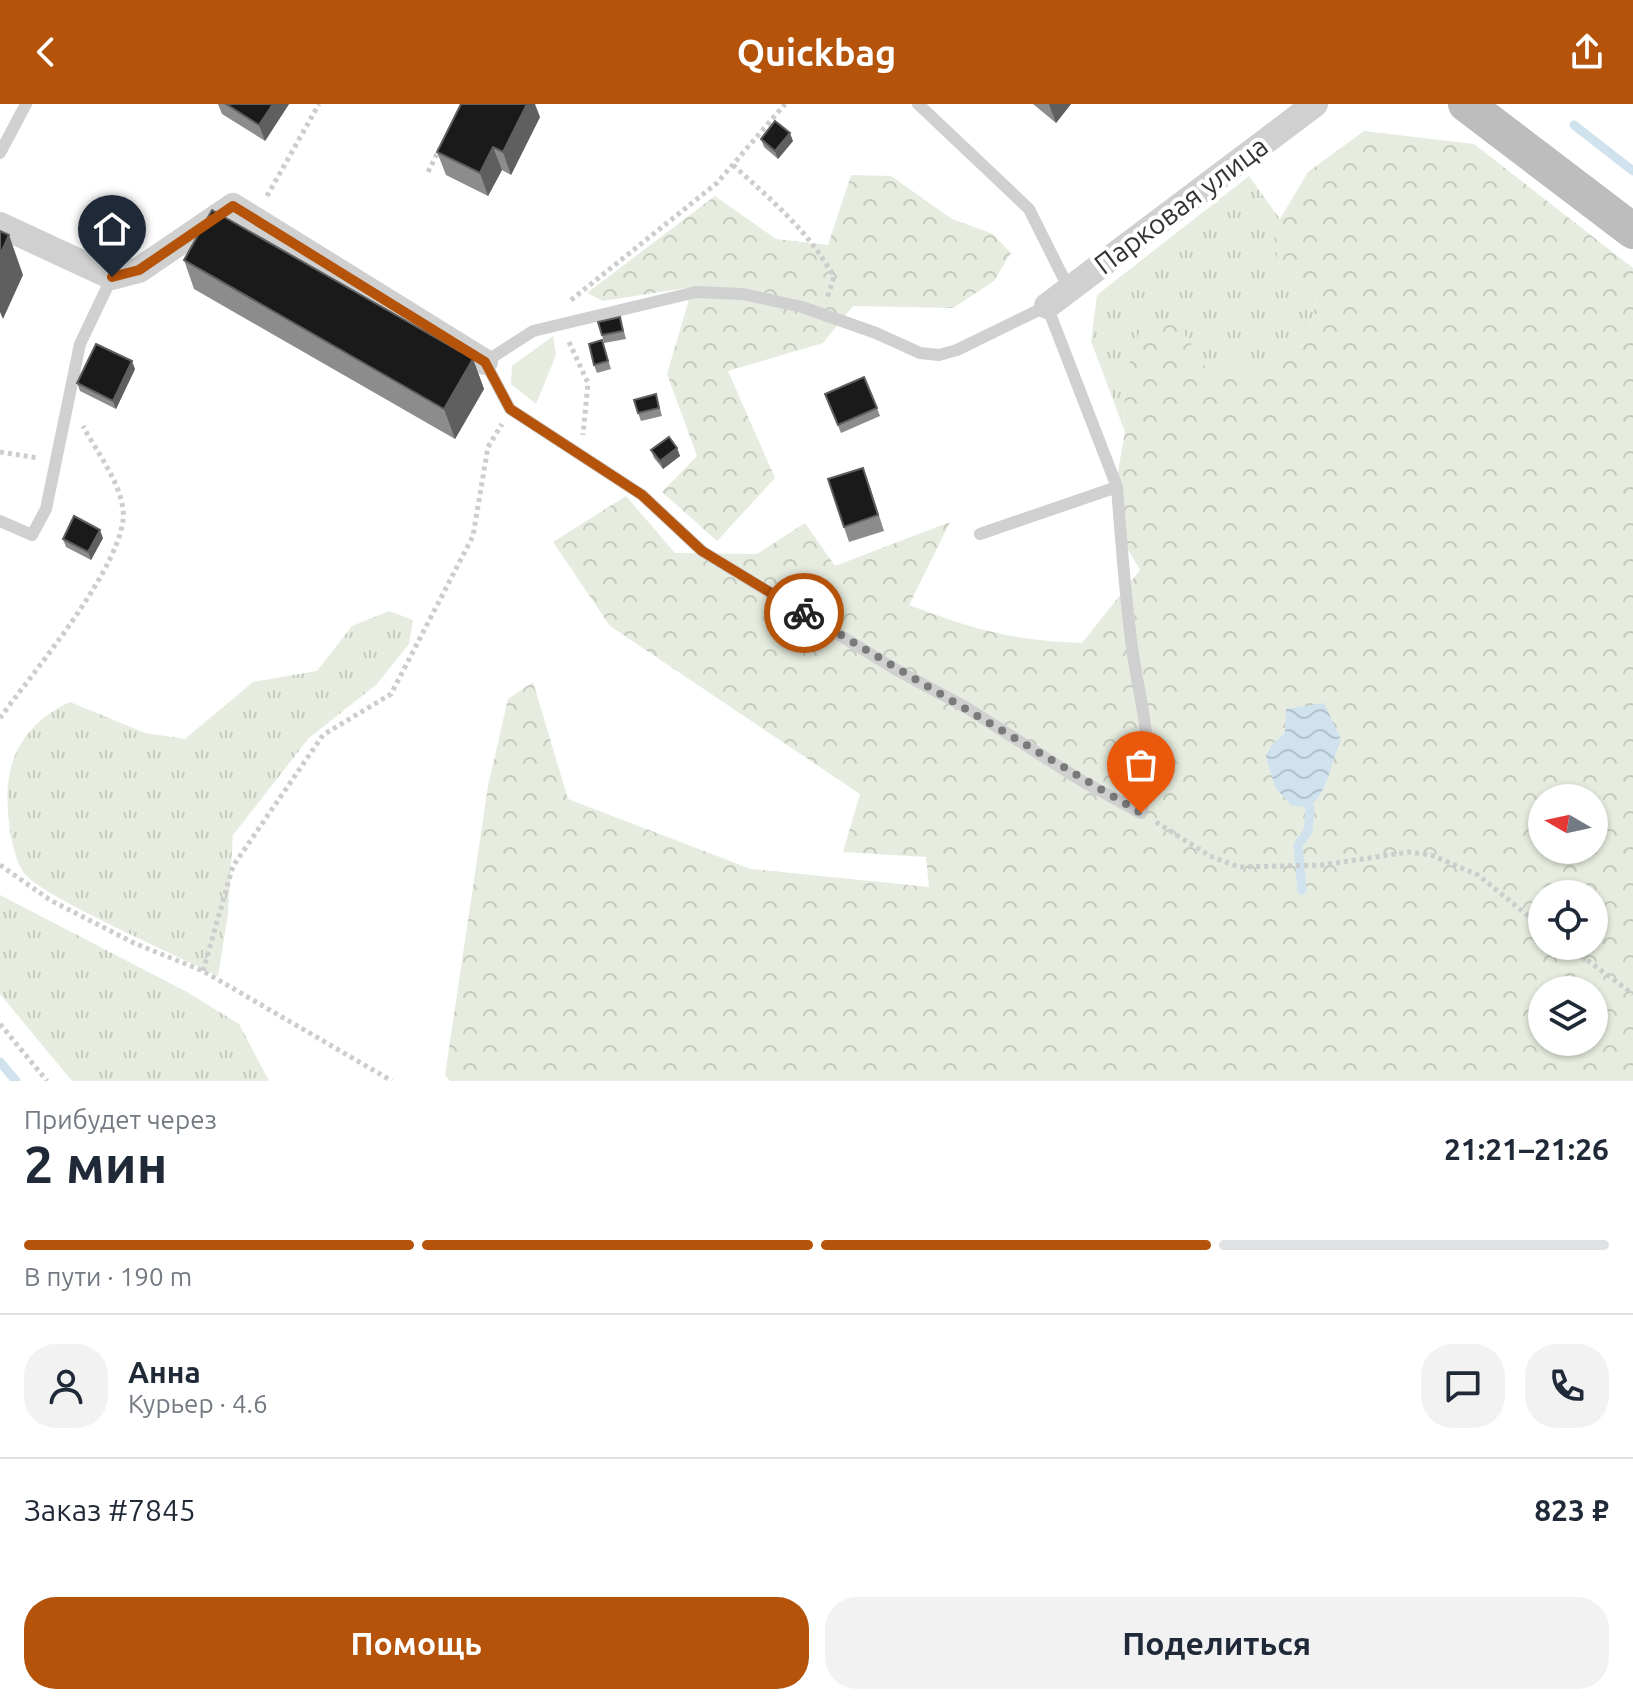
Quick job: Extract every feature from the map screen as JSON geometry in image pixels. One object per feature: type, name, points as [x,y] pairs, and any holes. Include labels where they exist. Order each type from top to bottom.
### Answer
[{"type":"main road","points":[[1488,111],[1633,231]]},
{"type":"street","name":"Парковая улица","points":[[1047,306],[1315,104]]},
{"type":"street","points":[[0,225],[112,277],[139,270],[233,206],[253,222],[485,362]]},
{"type":"lane","points":[[0,153],[26,104]]},
{"type":"lane","points":[[918,104],[1029,209],[1069,289]]},
{"type":"lane","points":[[0,521],[32,535],[46,509],[80,344],[112,277]]},
{"type":"lane","points":[[696,292],[743,294],[822,314],[920,353],[939,355],[957,350],[1047,306],[1117,487],[1131,638],[1147,730],[1150,782],[1141,813],[1082,781],[967,708],[895,669],[702,551],[642,495],[510,409],[485,362],[533,331],[696,292]]},
{"type":"lane","points":[[980,534],[1117,487]]},
{"type":"path","points":[[253,222],[319,104]]},
{"type":"path","points":[[533,331],[717,183],[785,104]]},
{"type":"path","points":[[428,172],[442,145]]},
{"type":"path","points":[[733,165],[801,227],[819,250],[834,277],[822,314]]},
{"type":"path","points":[[560,324],[588,383],[587,422],[578,456]]},
{"type":"path","points":[[0,718],[72,626],[123,525],[119,495],[82,423],[70,389]]},
{"type":"path","points":[[203,971],[233,866],[323,735],[391,694],[473,536],[488,447],[510,409]]},
{"type":"path","points":[[0,452],[57,461]]},
{"type":"path","points":[[1141,813],[1227,865],[1307,866],[1390,853],[1431,855],[1478,875],[1528,916]]},
{"type":"path","points":[[0,865],[78,914],[134,943],[203,971],[392,1081]]},
{"type":"path","points":[[1587,960],[1633,994]]},
{"type":"path","points":[[0,1024],[47,1081]]},
{"type":"green space","points":[[1364,131],[1474,144],[1633,268],[1633,1081],[450,1081],[445,1075],[488,786],[508,699],[533,682],[568,799],[751,869],[929,887],[926,857],[843,852],[860,794],[610,626],[553,542],[626,496],[675,553],[757,554],[805,523],[835,566],[950,522],[909,605],[994,632],[1082,643],[1140,570],[1117,531],[1117,477],[1125,432],[1124,381],[1139,332],[1175,318],[1207,370],[1256,368],[1307,343],[1318,291],[1279,265],[1273,231],[1308,172]]},
{"type":"green space","points":[[851,175],[891,176],[952,219],[993,234],[1011,253],[994,281],[953,308],[853,306],[823,343],[728,371],[775,478],[717,541],[662,492],[697,456],[667,374],[688,303],[686,288],[603,301],[587,293],[715,196],[776,239],[828,245]]},
{"type":"green space","points":[[1249,176],[1280,219],[1273,231],[1279,265],[1318,291],[1307,343],[1256,368],[1124,381],[1125,432],[1091,341],[1097,295]]},
{"type":"green space","points":[[553,336],[556,355],[536,404],[511,384],[512,366]]},
{"type":"green space","points":[[389,611],[413,620],[409,644],[377,684],[309,738],[233,835],[228,914],[218,976],[84,911],[24,873],[15,854],[10,830],[8,784],[20,745],[46,716],[70,702],[145,733],[185,739],[253,682],[317,671],[352,626]]},
{"type":"green space","points":[[0,895],[187,992],[239,1024],[269,1081],[72,1081],[0,994]]},
{"type":"water","points":[[1324,703],[1341,740],[1317,799],[1310,808],[1291,805],[1275,787],[1266,756],[1271,746],[1285,733],[1286,709]]},
{"type":"building","points":[[226,104],[273,104],[259,125]]},
{"type":"building","points":[[461,104],[527,104],[503,152],[493,147],[480,173],[437,152]]},
{"type":"building","points":[[775,121],[790,133],[775,151],[761,139]]},
{"type":"building","points":[[212,210],[473,359],[444,409],[184,260]]},
{"type":"building","points":[[0,231],[9,235],[0,255]]},
{"type":"building","points":[[620,317],[623,331],[602,335],[598,322]]},
{"type":"building","points":[[602,340],[608,361],[594,365],[589,344]]},
{"type":"building","points":[[96,344],[132,361],[113,401],[77,383]]},
{"type":"building","points":[[864,377],[877,408],[838,425],[825,394]]},
{"type":"building","points":[[656,394],[659,408],[638,413],[634,400]]},
{"type":"building","points":[[669,437],[677,448],[660,461],[651,450]]},
{"type":"building","points":[[863,468],[878,515],[844,527],[828,479]]},
{"type":"building","points":[[74,516],[100,530],[88,552],[63,539]]},
{"type":"waterway","points":[[1574,125],[1633,171]]},
{"type":"waterway","points":[[1302,890],[1298,845],[1308,831],[1310,808]]},
{"type":"waterway","points":[[0,1062],[16,1081]]},
{"type":"way so far","points":[[804,613],[895,669],[967,708],[1082,781],[1141,813]]},
{"type":"route","points":[[112,277],[139,270],[233,206],[253,222],[485,362],[510,409],[642,495],[702,551],[804,613]]}]
